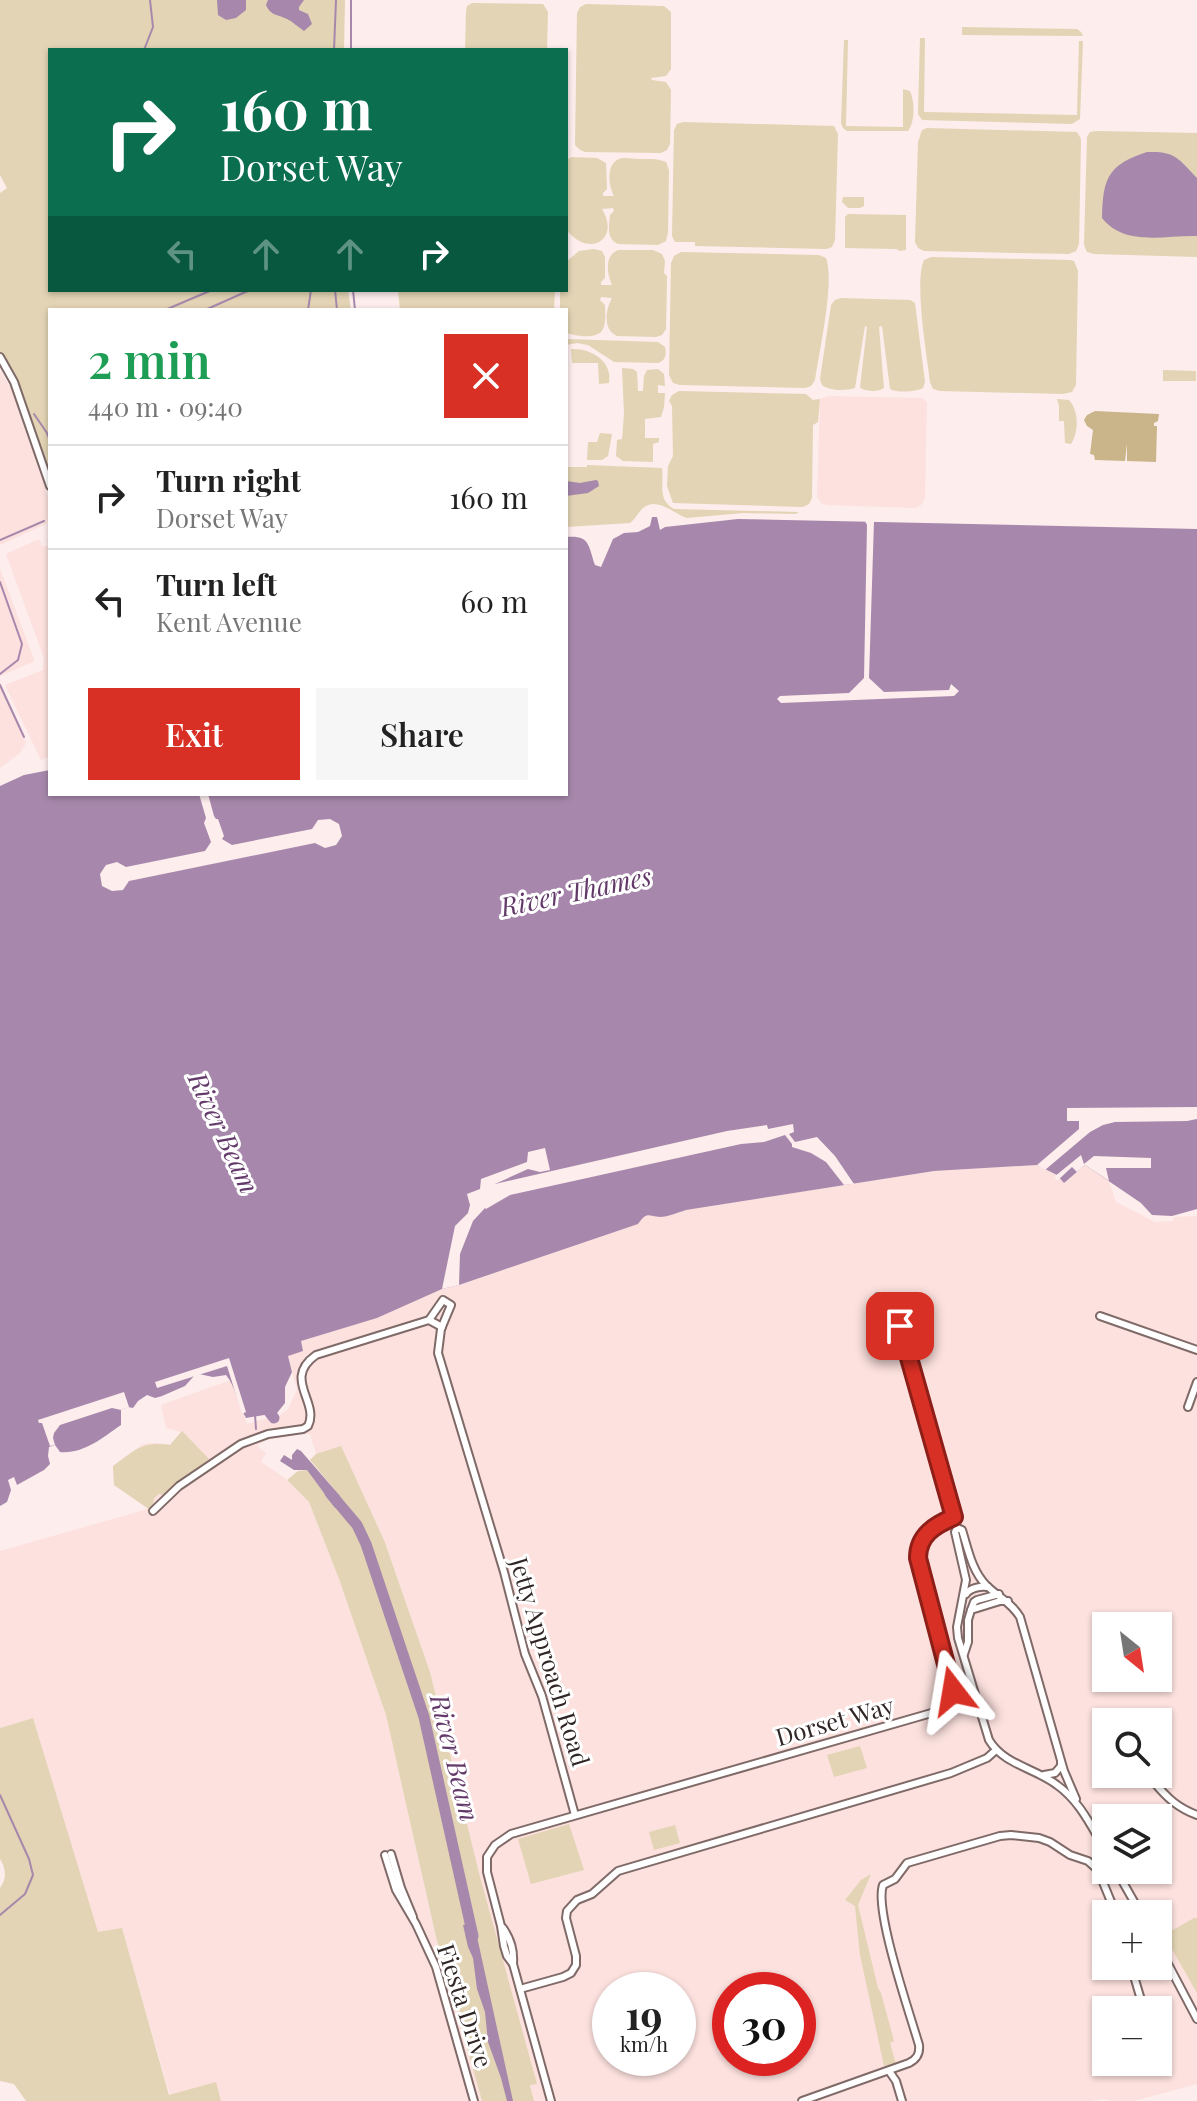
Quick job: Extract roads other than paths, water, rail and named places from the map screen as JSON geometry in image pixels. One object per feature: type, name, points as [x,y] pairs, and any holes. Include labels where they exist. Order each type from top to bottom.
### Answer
[{"type":"street","points":[[0,357],[14,382],[48,480]]},
{"type":"street","points":[[878,1297],[900,1326],[957,1528],[955,1532],[966,1580],[957,1627],[958,1638],[989,1740],[996,1750],[1015,1763],[1043,1774],[1057,1772],[1061,1758]]},
{"type":"street","name":"Jetty Approach Road","points":[[429,1320],[443,1300],[451,1305],[442,1327],[438,1353],[575,1815]]},
{"type":"street","points":[[1100,1316],[1197,1350]]},
{"type":"street","points":[[153,1511],[179,1486],[241,1444],[268,1434],[308,1426],[311,1419],[301,1379],[307,1361],[316,1355],[429,1320],[442,1327]]},
{"type":"street","points":[[1188,1407],[1197,1382]]},
{"type":"street","name":"Dorset Way","points":[[520,1989],[512,1946],[501,1926],[488,1881],[487,1857],[500,1840],[526,1828],[935,1712],[947,1706],[953,1696],[953,1685],[918,1549],[928,1532],[954,1517]]},
{"type":"street","points":[[957,1528],[962,1530],[977,1573],[988,1587],[1008,1601],[1020,1617],[1069,1784],[1092,1828]]},
{"type":"street","points":[[964,1597],[968,1591],[988,1587]]},
{"type":"street","points":[[964,1657],[968,1642],[967,1624],[974,1602],[999,1594]]},
{"type":"street","points":[[971,1610],[1008,1601]]},
{"type":"street","points":[[551,2101],[520,1989],[571,1973],[576,1965],[576,1956],[566,1918],[567,1911],[577,1900],[592,1894],[618,1871],[951,1773],[987,1758],[996,1750]]},
{"type":"street","points":[[1043,1774],[1078,1805]]},
{"type":"street","points":[[1159,1788],[1175,1804],[1197,1815]]},
{"type":"street","points":[[802,2101],[912,2062],[919,2053],[886,1932],[880,1892],[883,1885],[895,1879],[907,1863],[1000,1836],[1039,1838],[1095,1867],[1110,1900]]},
{"type":"street","name":"Fiesta Drive","points":[[388,1854],[396,1890],[436,1967],[474,2101]]},
{"type":"street","points":[[1172,1972],[1197,2019]]},
{"type":"street","points":[[889,2071],[896,2081],[902,2101]]},
{"type":"water","points":[[217,0],[246,0],[246,10],[236,18],[226,20],[218,15]]},
{"type":"water","points":[[268,0],[304,0],[299,10],[308,14],[312,24],[304,31],[270,11],[266,5]]},
{"type":"water","points":[[1147,152],[1175,157],[1197,178],[1197,236],[1134,236],[1111,227],[1102,218],[1104,193],[1110,175],[1123,162]]},
{"type":"water","points":[[596,480],[599,486],[588,493],[568,496],[568,481]]},
{"type":"water","name":"River Thames","points":[[652,517],[657,517],[660,530],[738,519],[1197,529],[1197,1209],[1172,1216],[1152,1215],[1141,1203],[1085,1165],[1064,1183],[1057,1175],[1037,1165],[934,1171],[686,1210],[663,1217],[648,1215],[638,1224],[442,1289],[377,1318],[301,1341],[303,1351],[288,1356],[292,1372],[285,1387],[285,1403],[277,1413],[272,1410],[264,1415],[246,1418],[226,1375],[213,1377],[199,1374],[185,1386],[162,1396],[155,1398],[147,1395],[133,1408],[121,1410],[121,1425],[92,1444],[69,1452],[60,1452],[55,1445],[49,1447],[50,1464],[17,1485],[14,1477],[8,1480],[11,1490],[7,1502],[0,1506],[0,786],[24,775],[48,770],[48,796],[568,796],[568,537],[584,540],[595,565],[601,567],[613,539],[650,526]]},
{"type":"water","points":[[297,1449],[340,1496],[335,1508],[307,1470],[294,1470],[280,1461],[284,1455],[292,1460]]},
{"type":"water","points":[[474,1923],[513,2101],[507,2101],[488,2042],[485,2012],[463,1925]]},
{"type":"waterway","points":[[145,48],[153,27],[150,0]]},
{"type":"waterway","points":[[334,48],[336,0]]},
{"type":"waterway","points":[[351,0],[351,48]]},
{"type":"waterway","points":[[170,308],[207,292]]},
{"type":"waterway","points":[[210,308],[246,292]]},
{"type":"waterway","points":[[308,308],[311,292]]},
{"type":"waterway","points":[[335,292],[337,308]]},
{"type":"waterway","points":[[353,292],[355,308]]},
{"type":"waterway","points":[[34,414],[48,436]]},
{"type":"waterway","points":[[0,540],[44,521]]},
{"type":"waterway","points":[[0,582],[22,644],[18,660],[0,674]]},
{"type":"waterway","points":[[0,685],[24,737]]},
{"type":"waterway","name":"River Beam","points":[[265,1401],[274,1418]]},
{"type":"waterway","points":[[255,1415],[256,1429]]},
{"type":"waterway","name":"River Beam","points":[[330,1493],[357,1525],[366,1544],[424,1717],[473,1936]]},
{"type":"waterway","points":[[0,1795],[29,1859],[33,1875],[25,1894],[0,1915]]}]
